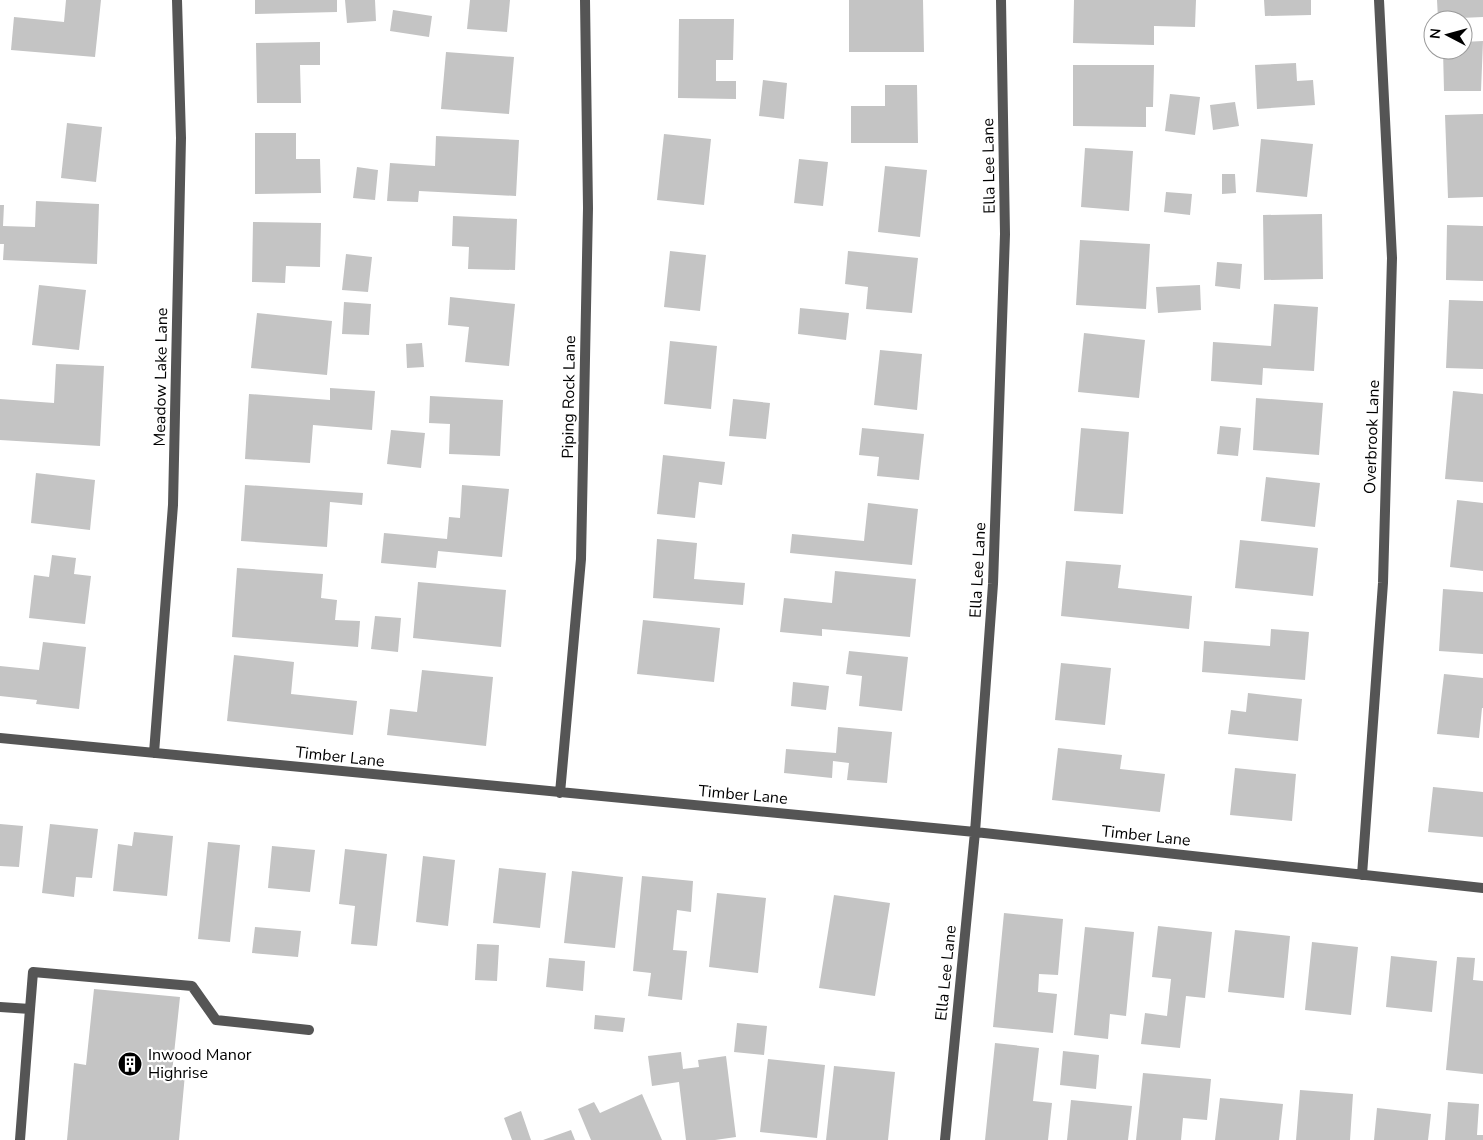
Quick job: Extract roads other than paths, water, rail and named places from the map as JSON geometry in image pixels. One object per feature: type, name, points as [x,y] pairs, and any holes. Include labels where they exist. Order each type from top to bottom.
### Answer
[{"type":"street","name":"Meadow Lake Lane","points":[[154,754],[173,505],[181,138],[177,0]]},
{"type":"street","name":"Piping Rock Lane","points":[[560,793],[581,559],[588,208],[585,0]]},
{"type":"street","name":"Ella Lee Lane","points":[[945,1140],[976,832],[993,584],[1005,234],[1001,0]]},
{"type":"street","name":"Overbrook Lane","points":[[1362,875],[1383,583],[1392,258],[1379,0]]},
{"type":"street","name":"Timber Lane","points":[[0,738],[976,832],[1483,888]]},
{"type":"street","points":[[20,1140],[33,972],[192,986],[216,1020],[309,1030]]},
{"type":"street","points":[[0,1007],[30,1009]]},
{"type":"place","name":"Inwood Manor Highrise","points":[[130,1064]]}]
